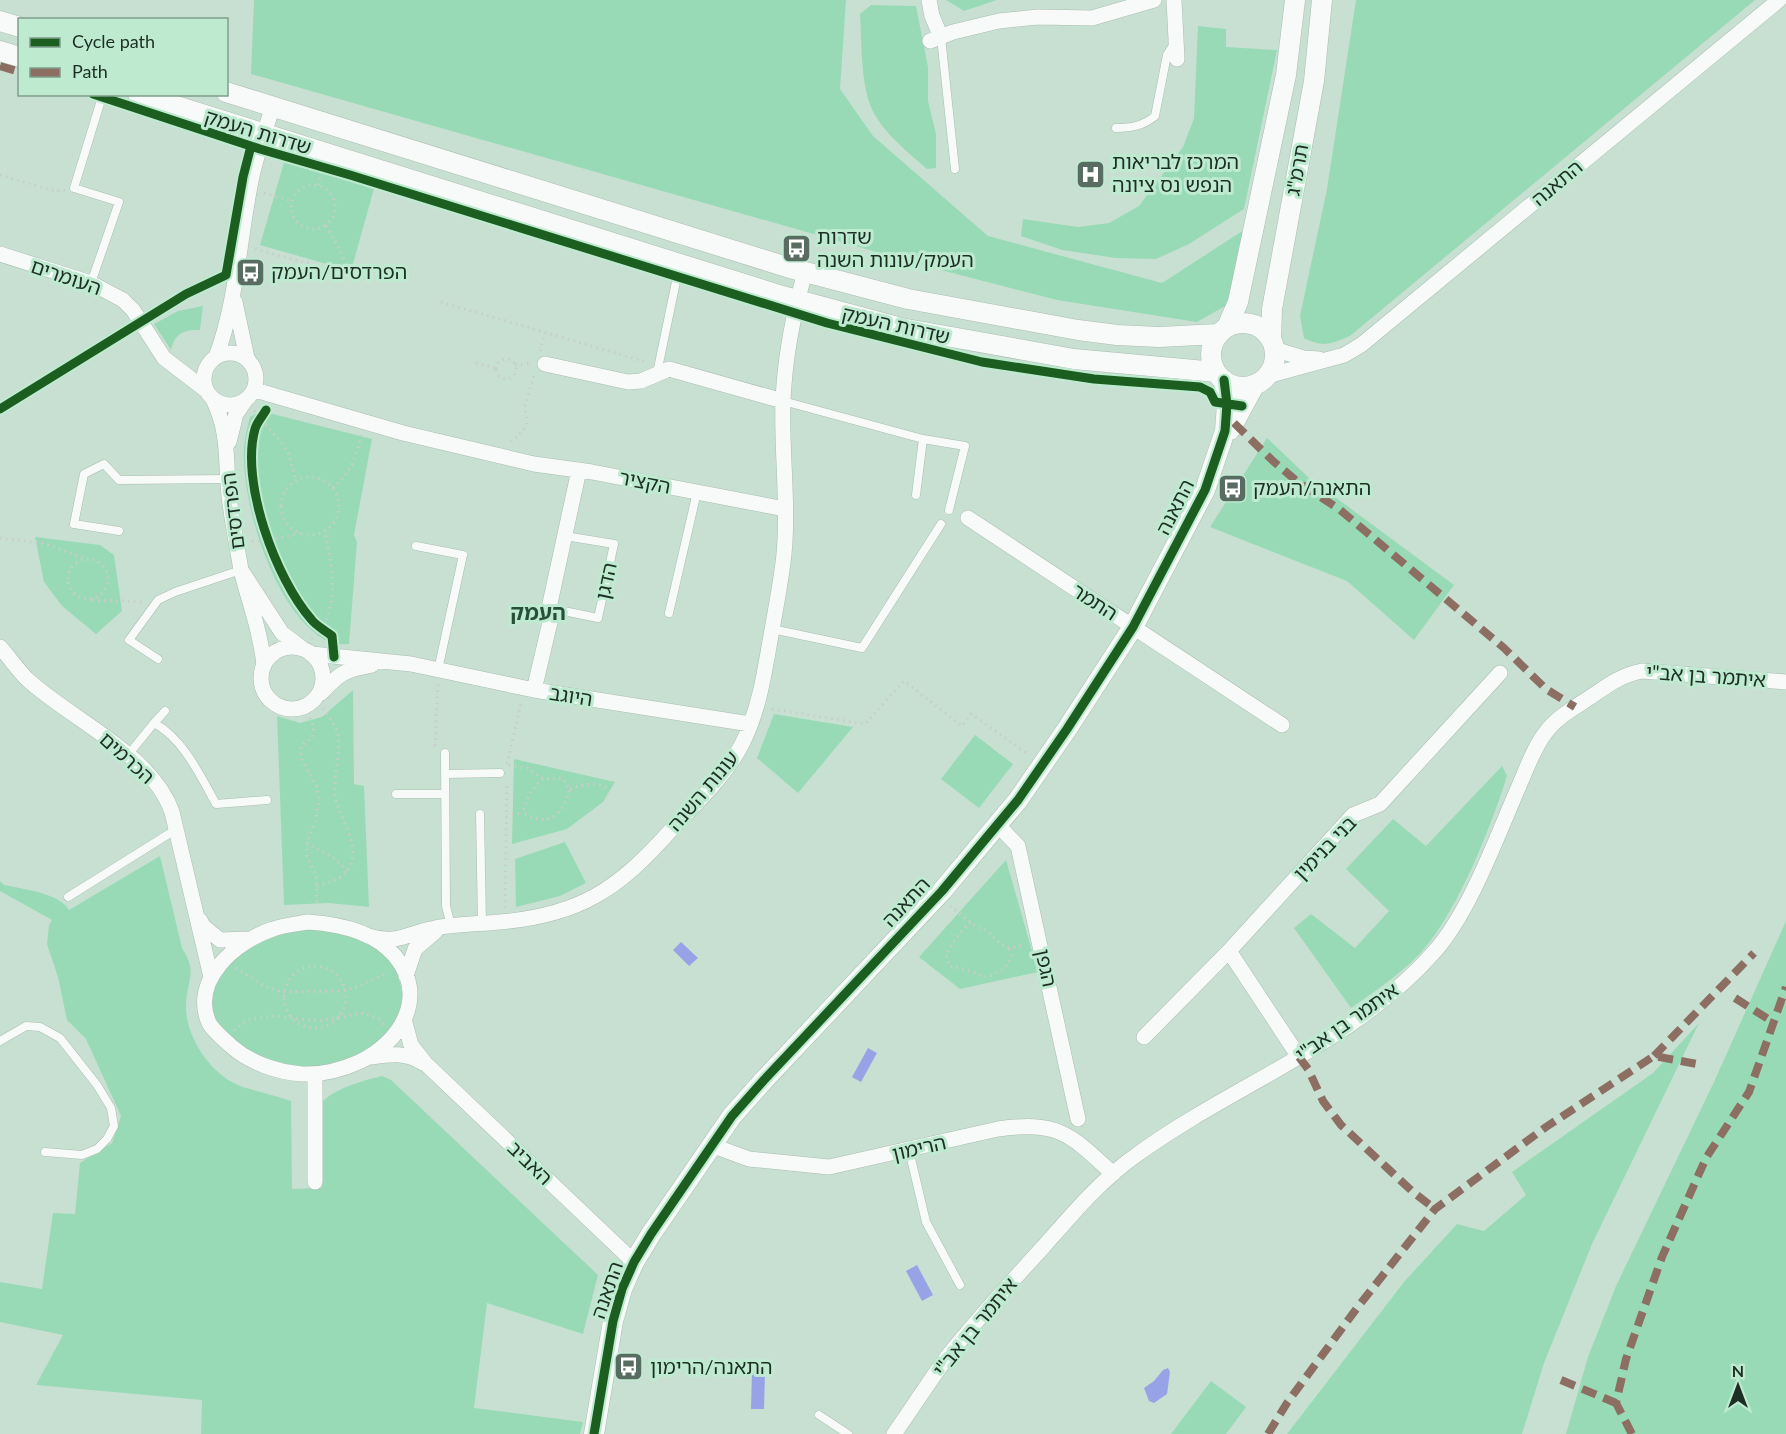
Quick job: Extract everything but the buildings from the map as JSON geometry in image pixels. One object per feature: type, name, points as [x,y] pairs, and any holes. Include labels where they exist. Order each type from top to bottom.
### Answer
[{"type":"street","points":[[930,0],[936,39],[999,21],[1020,18],[1092,18],[1154,0]]},
{"type":"street","points":[[1173,0],[1177,59]]},
{"type":"street","name":"תרמ\"ג","points":[[1223,330],[1238,302],[1286,75],[1295,0]]},
{"type":"street","name":"תרמ\"ג","points":[[1272,345],[1272,309],[1314,81],[1322,0]]},
{"type":"street","name":"התאנה","points":[[1221,446],[1261,380],[1344,355],[1361,345],[1779,0]]},
{"type":"street","points":[[0,21],[18,26]]},
{"type":"street","points":[[0,51],[18,56]]},
{"type":"street","name":"שדרות העמק","points":[[228,93],[805,272],[908,299],[1078,330],[1159,337],[1223,330]]},
{"type":"street","name":"שדרות העמק","points":[[144,96],[797,300],[901,328],[1074,359],[1220,376]]},
{"type":"street","points":[[171,364],[184,369],[193,369],[212,360],[231,352],[246,358],[252,364],[257,381],[250,396],[228,405],[210,395],[204,377],[212,360],[223,338],[250,189],[273,106]]},
{"type":"street","name":"העומרים","points":[[0,254],[91,283],[123,300],[164,358],[210,395]]},
{"type":"street","name":"עונות השנה","points":[[368,936],[380,940],[399,939],[424,930],[539,917],[580,905],[619,880],[653,850],[718,778],[741,746],[764,678],[784,553],[783,401],[788,343],[805,272]]},
{"type":"street","points":[[232,282],[246,358]]},
{"type":"street","points":[[1247,324],[1256,326],[1265,332],[1272,345],[1274,359],[1261,380],[1239,386],[1220,376],[1211,357],[1214,340],[1223,330],[1247,324]]},
{"type":"street","name":"התאנה","points":[[1272,345],[1303,358],[1331,359]]},
{"type":"street","points":[[540,363],[628,382],[640,381],[658,370],[669,369],[783,401]]},
{"type":"street","name":"התאנה","points":[[594,1434],[613,1321],[622,1289],[634,1262],[732,1116],[942,891],[1043,764],[1133,627],[1205,490],[1221,446],[1227,410],[1220,376]]},
{"type":"street","name":"הפרדסים","points":[[210,395],[222,418],[241,570],[250,610],[262,644],[264,666]]},
{"type":"street","name":"הקציר","points":[[250,396],[363,421],[534,464],[579,470],[784,509]]},
{"type":"street","name":"הפרדסים","points":[[227,451],[236,414],[250,396]]},
{"type":"street","points":[[530,689],[550,618],[549,608],[579,470]]},
{"type":"street","name":"התמר","points":[[968,518],[1282,725]]},
{"type":"street","name":"הפרדסים","points":[[241,570],[282,633],[308,652]]},
{"type":"street","name":"הכרמים","points":[[0,647],[26,678],[128,755],[162,790],[168,801],[211,976]]},
{"type":"street","points":[[292,647],[308,652],[319,663],[323,673],[323,683],[311,702],[294,709],[283,708],[273,703],[262,684],[264,666],[272,655],[282,649],[292,647]]},
{"type":"street","name":"היוגב","points":[[308,652],[334,657],[393,662],[530,689],[750,724]]},
{"type":"street","name":"היוגב","points":[[311,702],[339,674],[353,669],[393,662]]},
{"type":"street","name":"איתמר בן אב\"י","points":[[894,1434],[947,1358],[995,1300],[1096,1188],[1134,1156],[1339,1032],[1413,975],[1436,950],[1458,918],[1530,761],[1545,733],[1561,717],[1622,676],[1642,670],[1786,682]]},
{"type":"street","name":"בני בנימין","points":[[1144,1036],[1229,951],[1353,815],[1380,804],[1500,673]]},
{"type":"street","name":"הגפן","points":[[997,824],[1018,846],[1078,1119]]},
{"type":"street","name":"הכרמים","points":[[195,907],[203,926],[220,940],[251,939]]},
{"type":"street","points":[[316,923],[339,926],[368,936],[395,956],[410,1005],[405,1023],[393,1038],[367,1058],[341,1069],[315,1074],[285,1072],[251,1060],[235,1050],[210,1023],[205,1002],[211,976],[225,959],[251,939],[274,928],[291,924],[316,923]]},
{"type":"street","name":"עונות השנה","points":[[399,973],[420,943],[436,931],[450,926]]},
{"type":"street","points":[[1229,951],[1299,1057]]},
{"type":"street","name":"האביב","points":[[405,1023],[411,1045],[426,1064],[634,1262]]},
{"type":"street","name":"האביב","points":[[367,1058],[400,1054],[413,1057],[426,1064]]},
{"type":"street","points":[[315,1074],[315,1182]]},
{"type":"street","name":"הרימון","points":[[711,1145],[749,1159],[829,1167],[998,1129],[1023,1125],[1045,1126],[1067,1134],[1113,1174]]},
{"type":"lane","points":[[936,39],[955,169]]},
{"type":"lane","points":[[1116,128],[1139,126],[1155,116],[1167,55],[1175,42]]},
{"type":"lane","points":[[91,283],[119,202],[74,188],[102,97]]},
{"type":"lane","points":[[658,370],[677,277]]},
{"type":"lane","points":[[783,401],[923,439],[965,446],[949,510]]},
{"type":"lane","points":[[916,495],[923,439]]},
{"type":"lane","points":[[119,531],[74,524],[84,474],[104,464],[119,480],[228,479]]},
{"type":"lane","points":[[669,613],[697,492]]},
{"type":"lane","points":[[772,629],[862,648],[941,524]]},
{"type":"lane","name":"הדגן","points":[[549,608],[598,618],[614,544],[565,536]]},
{"type":"lane","points":[[416,546],[463,555],[438,670]]},
{"type":"lane","points":[[158,659],[129,640],[158,600],[241,570]]},
{"type":"lane","points":[[128,755],[165,711]]},
{"type":"lane","points":[[154,723],[164,728],[181,748],[216,804],[267,800]]},
{"type":"lane","points":[[445,753],[446,906],[450,926]]},
{"type":"lane","points":[[445,774],[500,773]]},
{"type":"lane","points":[[396,794],[445,794]]},
{"type":"lane","points":[[480,814],[482,923]]},
{"type":"lane","points":[[68,897],[175,830]]},
{"type":"lane","points":[[0,1041],[26,1026],[40,1027],[60,1038],[97,1085],[111,1108],[114,1126],[107,1139],[97,1149],[82,1155],[45,1152]]},
{"type":"lane","points":[[909,1150],[926,1222],[960,1285]]},
{"type":"lane","points":[[819,1414],[848,1434]]},
{"type":"path","points":[[318,185],[323,167]]},
{"type":"path","points":[[0,175],[55,191],[74,188]]},
{"type":"path","points":[[318,185],[325,188],[335,201],[335,214],[325,226],[313,230],[299,224],[291,211],[292,201],[301,188],[318,185]]},
{"type":"path","points":[[250,189],[292,201]]},
{"type":"path","points":[[325,226],[339,248],[351,275]]},
{"type":"path","points":[[241,245],[369,280]]},
{"type":"path","points":[[0,410],[142,324],[186,294],[232,282]]},
{"type":"path","points":[[441,302],[658,370]]},
{"type":"path","points":[[504,457],[509,444],[527,424],[525,406],[540,363],[545,333]]},
{"type":"path","points":[[505,358],[512,360],[516,368],[514,375],[505,379],[499,376],[496,368],[499,361],[505,358]]},
{"type":"path","points":[[476,363],[496,368]]},
{"type":"path","points":[[250,396],[289,454],[296,481]]},
{"type":"path","points":[[254,432],[263,414]]},
{"type":"path","points":[[333,488],[347,474],[357,452],[363,421]]},
{"type":"path","points":[[305,477],[315,477],[325,481],[333,488],[340,506],[338,516],[325,532],[315,535],[300,533],[291,528],[285,520],[281,506],[288,488],[305,477]]},
{"type":"path","points":[[308,652],[331,599],[332,579],[325,532]]},
{"type":"path","points":[[237,540],[268,541],[300,533]]},
{"type":"path","points":[[0,538],[42,543],[101,564],[107,572],[108,579],[104,591],[99,596],[87,600]]},
{"type":"path","points":[[88,559],[72,567],[67,580],[74,594],[87,600],[135,603],[158,600]]},
{"type":"path","points":[[318,625],[332,636],[334,657]]},
{"type":"path","points":[[438,670],[435,753],[445,753]]},
{"type":"path","points":[[756,706],[865,724],[904,681],[962,726],[971,714],[1043,764]]},
{"type":"path","points":[[505,921],[507,764],[530,689]]},
{"type":"path","points":[[311,702],[314,727],[312,738],[301,746],[301,758],[317,787],[319,800],[306,854],[316,875],[316,923]]},
{"type":"path","points":[[311,702],[338,732],[339,751],[335,793],[352,846],[352,861],[347,871],[334,882],[317,886]]},
{"type":"path","points":[[507,764],[528,768],[543,779]]},
{"type":"path","points":[[523,812],[532,789],[543,779],[562,778],[570,789]]},
{"type":"path","points":[[570,789],[597,783],[607,788]]},
{"type":"path","points":[[523,812],[532,818],[543,820],[556,815],[566,804],[570,789]]},
{"type":"path","points":[[506,817],[523,812]]},
{"type":"path","points":[[308,843],[335,859],[347,871]]},
{"type":"path","points":[[946,903],[970,922],[976,927],[986,930],[1009,948],[1012,954],[1008,964],[993,975],[984,977],[968,970],[953,968],[947,961],[946,954],[950,947],[970,922]]},
{"type":"path","points":[[232,965],[264,986],[285,992],[345,990],[399,973]]},
{"type":"path","points":[[317,966],[328,969],[337,975],[345,990],[345,1005],[338,1018],[324,1027],[314,1028],[299,1024],[285,1007],[285,992],[289,980],[306,967],[317,966]]},
{"type":"path","points":[[235,1037],[230,1032],[248,1020],[262,1016],[318,1021],[363,1013],[379,1019],[389,1030]]},
{"type":"green space","points":[[254,0],[846,0],[840,89],[873,136],[988,236],[1162,283],[1247,228],[1227,305],[1197,322],[1057,300],[933,268],[251,74]]},
{"type":"green space","points":[[946,0],[997,0],[964,11]]},
{"type":"green space","points":[[1356,0],[1755,0],[1350,336],[1322,344],[1304,338],[1300,316],[1327,189]]},
{"type":"green space","points":[[871,5],[916,6],[928,67],[928,101],[936,134],[936,168],[927,169],[899,144],[880,123],[870,105],[864,80],[860,14]]},
{"type":"green space","points":[[1198,26],[1226,29],[1226,47],[1277,50],[1244,209],[1189,244],[1156,259],[1116,258],[1062,250],[1021,236],[1023,219],[1078,227],[1109,223],[1139,206],[1183,147],[1194,118]]},
{"type":"green space","points":[[285,159],[375,185],[351,271],[260,245]]},
{"type":"green space","points":[[203,306],[200,330],[189,330],[177,336],[171,350],[154,324],[178,311]]},
{"type":"green space","points":[[261,411],[372,439],[354,535],[357,542],[349,644],[331,643],[312,631],[295,612],[268,564],[251,510],[244,462],[245,439],[250,417]]},
{"type":"green space","points":[[1267,438],[1308,477],[1454,585],[1414,640],[1347,581],[1210,527]]},
{"type":"green space","points":[[35,537],[100,545],[114,555],[122,611],[96,634],[62,606],[44,582]]},
{"type":"green space","points":[[353,690],[354,784],[364,786],[369,907],[329,903],[284,905],[277,716],[300,723],[322,717]]},
{"type":"green space","points":[[774,714],[853,727],[798,793],[757,758]]},
{"type":"green space","points":[[975,735],[1013,764],[979,808],[941,779]]},
{"type":"green space","points":[[514,759],[615,782],[603,802],[567,829],[512,844]]},
{"type":"green space","points":[[1502,766],[1507,776],[1500,797],[1472,867],[1449,913],[1416,958],[1351,1008],[1294,928],[1311,914],[1355,948],[1389,911],[1346,869],[1393,819],[1426,846]]},
{"type":"green space","points":[[565,842],[586,883],[560,896],[516,907],[515,859]]},
{"type":"green space","points":[[160,856],[182,948],[190,964],[186,1005],[190,1030],[202,1054],[211,1065],[232,1082],[291,1101],[292,1189],[322,1188],[323,1101],[343,1088],[382,1076],[391,1080],[598,1275],[583,1334],[487,1303],[474,1408],[583,1422],[580,1434],[201,1434],[202,1400],[36,1385],[63,1335],[0,1322],[0,1282],[42,1289],[53,1213],[75,1214],[80,1163],[112,1143],[121,1116],[86,1039],[67,1020],[58,977],[47,944],[49,925],[52,920],[0,891],[0,881],[4,885],[58,899],[69,910]]},
{"type":"green space","points":[[1006,860],[1038,972],[960,989],[919,957]]},
{"type":"green space","points":[[1786,921],[1786,1434],[1566,1434],[1588,1357],[1616,1286],[1714,1082]]},
{"type":"green space","points":[[309,929],[352,937],[379,951],[389,960],[397,973],[403,996],[402,1008],[388,1034],[360,1054],[345,1061],[313,1067],[280,1064],[245,1048],[226,1034],[216,1021],[212,1006],[213,992],[218,979],[227,967],[251,947],[277,935]]},
{"type":"green space","points":[[1699,1023],[1592,1244],[1544,1363],[1522,1434],[1287,1434],[1404,1282],[1457,1224],[1484,1231],[1526,1195],[1512,1172],[1653,1073]]},
{"type":"green space","points":[[1211,1381],[1246,1407],[1226,1434],[1171,1434]]},
{"type":"water","points":[[681,942],[698,958],[689,966],[673,950]]},
{"type":"water","points":[[868,1048],[877,1053],[861,1082],[852,1077]]},
{"type":"water","points":[[917,1265],[933,1295],[922,1301],[906,1271]]},
{"type":"water","points":[[1168,1368],[1170,1372],[1167,1394],[1154,1403],[1149,1401],[1144,1388]]},
{"type":"water","points":[[752,1371],[765,1372],[764,1409],[751,1409]]},
{"type":"marked path","points":[[0,66],[18,71]]},
{"type":"marked path","points":[[1234,423],[1299,483],[1339,509],[1504,648],[1546,689],[1575,707]]},
{"type":"marked path","points":[[1654,1056],[1754,953]]},
{"type":"marked path","points":[[1632,1434],[1616,1403],[1626,1359],[1662,1257],[1706,1158],[1749,1092],[1786,987]]},
{"type":"marked path","points":[[1735,998],[1773,1022]]},
{"type":"marked path","points":[[1268,1434],[1287,1403],[1357,1308],[1435,1209],[1546,1127],[1654,1056],[1702,1065]]},
{"type":"marked path","points":[[1299,1057],[1308,1069],[1323,1101],[1341,1125],[1413,1192],[1435,1209]]},
{"type":"marked path","points":[[1561,1380],[1616,1403]]},
{"type":"cycle path","points":[[99,96],[260,149],[827,323],[982,362],[1094,379],[1200,387],[1210,392],[1215,402],[1242,406]]},
{"type":"cycle path","points":[[0,409],[186,294],[226,275],[243,177],[251,146]]},
{"type":"cycle path","points":[[594,1434],[613,1321],[622,1289],[634,1262],[732,1116],[942,891],[1018,800],[1067,729],[1133,627],[1205,490],[1225,431],[1227,404],[1224,380]]},
{"type":"cycle path","points":[[266,410],[256,426],[252,451],[252,475],[264,529],[285,580],[298,602],[313,621],[332,636],[334,657]]},
{"type":"place","name":"המרכז לבריאות הנפש נס ציונה","points":[[1091,174]]},
{"type":"place","name":"שדרות העמק/עונות השנה","points":[[796,248]]},
{"type":"place","name":"הפרדסים/העמק","points":[[250,272]]},
{"type":"place","name":"התאנה/העמק","points":[[1232,488]]},
{"type":"place","name":"התאנה/הרימון","points":[[629,1367]]},
{"type":"district","name":"העמק","points":[[538,613]]}]
